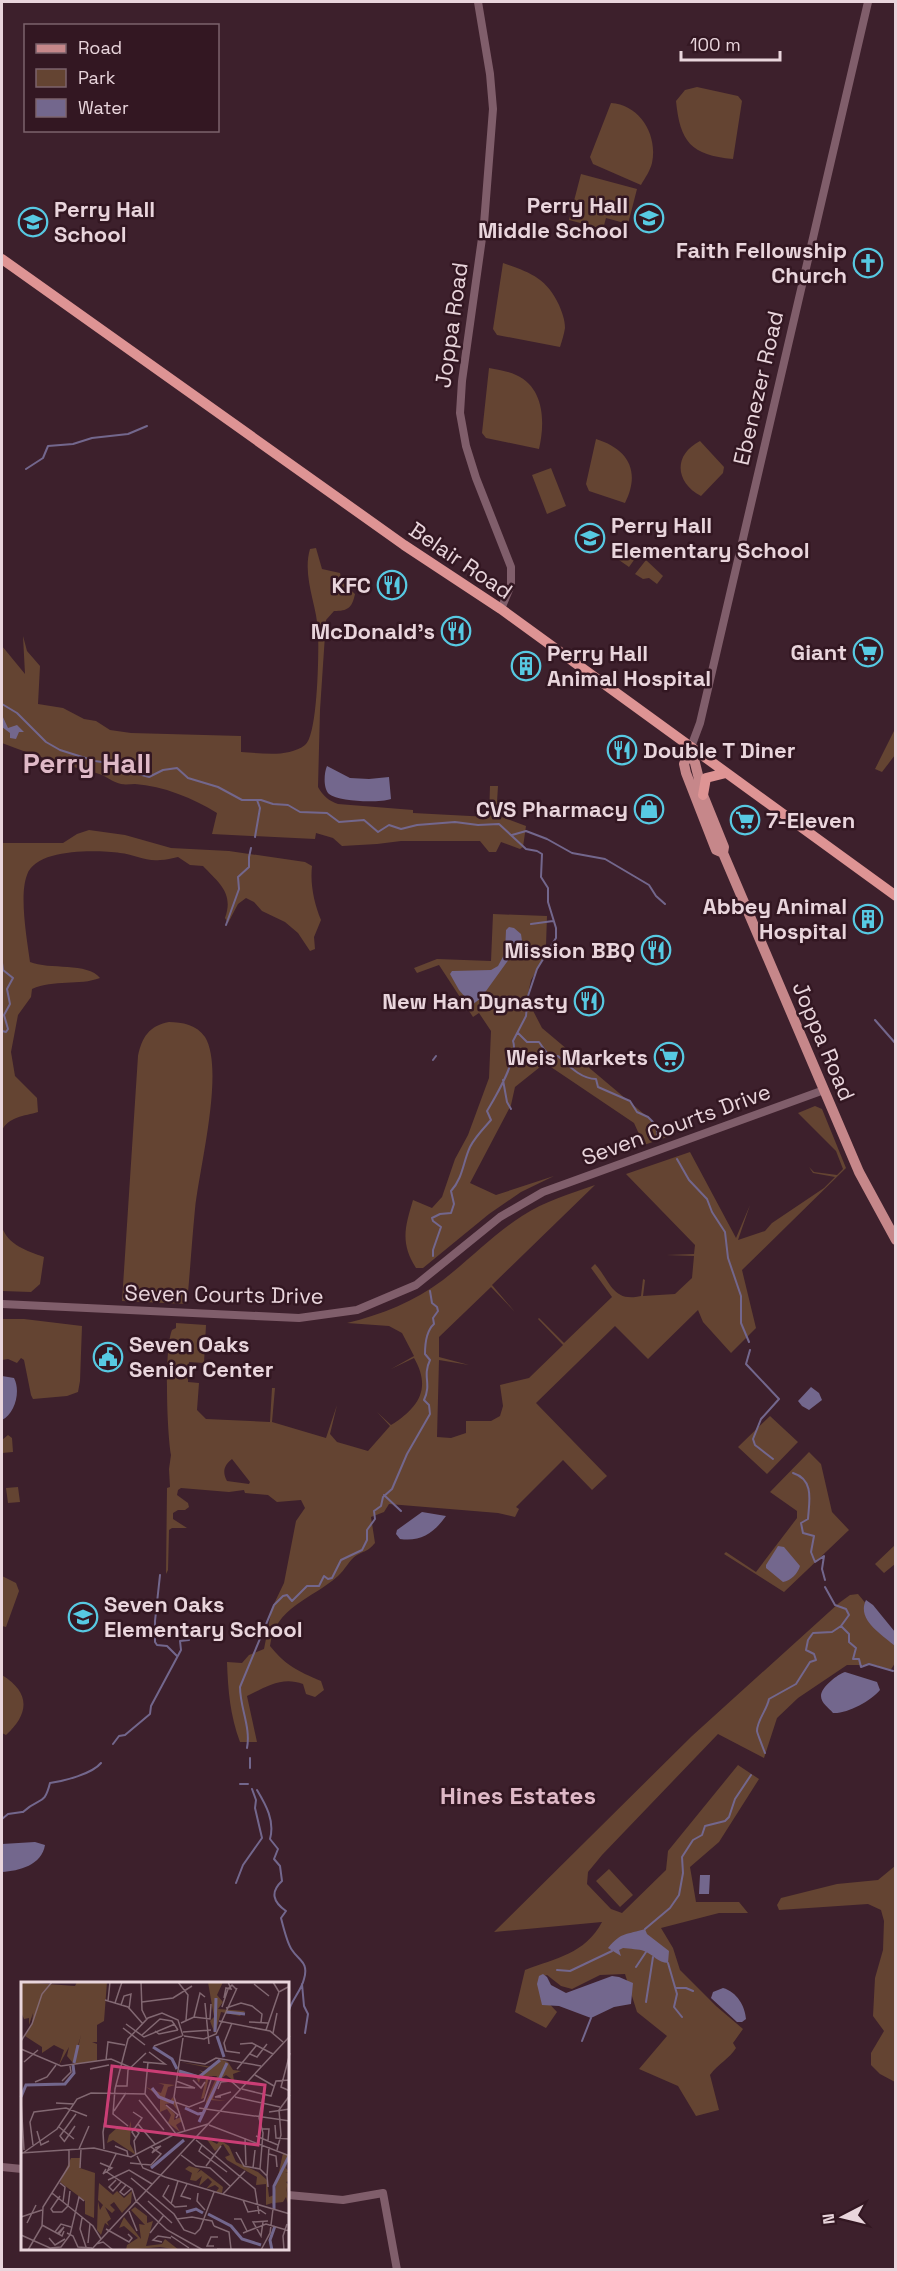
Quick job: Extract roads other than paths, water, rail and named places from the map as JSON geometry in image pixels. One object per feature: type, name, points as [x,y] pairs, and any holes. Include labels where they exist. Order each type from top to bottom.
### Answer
[{"type":"highway","name":"Belair Road","points":[[2,259],[404,545],[501,609],[896,896]]},
{"type":"highway","points":[[703,795],[706,778],[726,773]]},
{"type":"main road","name":"Joppa Road","points":[[691,747],[703,795],[724,847],[723,853],[859,1172],[896,1240]]},
{"type":"main road","name":"Joppa Road","points":[[691,747],[684,764],[688,783],[716,850],[723,853]]},
{"type":"street","name":"Joppa Road","points":[[478,2],[493,109],[483,239],[463,373],[460,413],[463,434],[476,478],[511,567],[511,585],[501,609]]},
{"type":"street","name":"Ebenezer Road","points":[[691,747],[700,723],[868,2]]},
{"type":"street","name":"Seven Courts Drive","points":[[2,1304],[299,1318],[357,1310],[416,1286],[500,1217],[543,1192],[824,1090]]},
{"type":"street","points":[[2,2167],[21,2169]]},
{"type":"street","points":[[290,2195],[343,2200],[383,2193],[397,2270]]},
{"type":"water","points":[[2,715],[8,728],[17,725],[24,732],[19,732],[16,739],[10,738],[10,733],[2,727]]},
{"type":"water","points":[[327,766],[350,778],[389,777],[391,799],[359,801],[334,797],[329,794],[325,784]]},
{"type":"water","points":[[509,927],[521,934],[522,941],[481,998],[472,1005],[459,990],[450,974],[452,971],[491,970],[498,966],[505,953],[506,930]]},
{"type":"water","points":[[2,1376],[14,1378],[17,1395],[10,1413],[2,1420]]},
{"type":"water","points":[[811,1387],[819,1393],[822,1400],[809,1410],[798,1401]]},
{"type":"water","points":[[422,1512],[446,1516],[432,1532],[421,1538],[400,1539],[396,1534],[397,1530]]},
{"type":"water","points":[[778,1546],[784,1547],[800,1566],[794,1576],[783,1582],[766,1568]]},
{"type":"water","points":[[866,1600],[873,1605],[895,1632],[895,1646],[868,1620],[864,1607]]},
{"type":"water","points":[[845,1672],[877,1682],[880,1690],[858,1706],[833,1713],[822,1701],[822,1692],[830,1681]]},
{"type":"water","points":[[35,1842],[45,1845],[43,1852],[35,1862],[29,1866],[2,1872],[2,1844]]},
{"type":"water","points":[[700,1875],[710,1875],[709,1894],[699,1894]]},
{"type":"water","points":[[645,1929],[647,1934],[669,1951],[668,1963],[661,1962],[642,1950],[623,1948],[619,1950],[621,1956],[608,1948],[621,1936]]},
{"type":"water","points":[[543,1974],[551,1985],[566,1993],[612,1976],[619,1977],[633,1983],[631,2004],[614,2007],[591,2018],[559,2006],[542,2005],[537,1984],[539,1976]]},
{"type":"water","points":[[723,1988],[736,1996],[742,2005],[746,2019],[742,2022],[737,2022],[711,1998],[713,1992]]},
{"type":"waterway","points":[[26,469],[43,458],[48,446],[128,434],[147,426]]},
{"type":"waterway","points":[[2,704],[17,713],[46,742],[60,750],[95,761],[122,765],[135,773],[149,777],[163,770],[177,768],[188,778],[218,787],[242,800],[261,800],[288,805],[300,812],[327,813],[339,822],[364,820],[378,832],[389,825],[401,829],[417,825],[455,822],[478,825],[499,824],[526,849],[542,854],[541,877],[548,888],[548,902],[556,928],[556,938],[537,969],[528,996],[526,1016],[513,1041],[513,1057],[510,1067],[487,1111],[491,1120],[472,1143],[458,1181],[451,1191],[454,1204],[451,1213],[440,1214],[432,1218],[441,1227],[433,1256]]},
{"type":"waterway","points":[[255,837],[260,808],[257,800]]},
{"type":"waterway","points":[[512,835],[526,831],[547,839],[572,853],[605,859],[649,885],[665,904]]},
{"type":"waterway","points":[[226,925],[239,889],[238,877],[249,867],[251,848]]},
{"type":"waterway","points":[[531,924],[553,921]]},
{"type":"waterway","points":[[2,963],[3,970],[13,978],[7,989],[10,1004],[4,1015],[8,1029],[6,1032],[2,1031]]},
{"type":"waterway","points":[[875,1020],[896,1044]]},
{"type":"waterway","points":[[518,1033],[527,1042],[539,1042],[549,1055],[558,1056],[580,1074],[596,1079],[598,1087],[630,1101],[637,1112],[648,1117],[656,1125],[658,1137]]},
{"type":"waterway","points":[[433,1060],[436,1056]]},
{"type":"waterway","points":[[503,1080],[507,1102],[511,1109]]},
{"type":"waterway","points":[[677,1159],[689,1180],[707,1199],[712,1212],[725,1232],[728,1258],[741,1296],[741,1323],[749,1342]]},
{"type":"waterway","points":[[247,1748],[248,1733],[240,1687],[274,1605],[283,1596],[287,1595],[292,1601],[307,1586],[319,1586],[324,1576],[328,1579],[332,1578],[341,1560],[362,1550],[367,1540],[367,1530],[375,1519],[374,1511],[381,1506],[383,1497],[392,1489],[407,1454],[430,1414],[429,1405],[424,1400],[430,1360],[425,1354],[425,1346],[434,1324],[433,1318],[438,1311],[432,1303],[430,1291]]},
{"type":"waterway","points":[[750,1350],[746,1364],[779,1399],[761,1419],[753,1439],[755,1445],[773,1459]]},
{"type":"waterway","points":[[793,1473],[800,1476],[808,1486],[808,1519],[801,1523],[803,1533],[814,1536],[811,1552],[815,1562],[824,1556],[822,1569],[825,1580]]},
{"type":"waterway","points":[[384,1495],[401,1511]]},
{"type":"waterway","points":[[160,1575],[155,1642],[157,1645],[167,1646],[177,1656]]},
{"type":"waterway","points":[[765,1753],[757,1731],[769,1699],[796,1684],[810,1662],[816,1660],[814,1654],[806,1650],[808,1640],[813,1633],[832,1632],[841,1626],[849,1615],[846,1609],[835,1605],[825,1587]]},
{"type":"waterway","points":[[841,1626],[849,1634],[849,1642],[856,1648],[853,1659],[859,1659],[861,1667],[869,1664],[893,1671]]},
{"type":"waterway","points":[[113,1744],[119,1736],[125,1735],[150,1714],[151,1706],[181,1650],[180,1641],[189,1640]]},
{"type":"waterway","points":[[250,1758],[250,1768]]},
{"type":"waterway","points":[[23,1812],[43,1799],[50,1783],[85,1774],[101,1763]]},
{"type":"waterway","points":[[645,1929],[670,1908],[679,1895],[683,1873],[682,1857],[693,1840],[702,1835],[705,1826],[725,1821],[729,1817],[735,1799],[751,1775]]},
{"type":"waterway","points":[[240,1784],[248,1784]]},
{"type":"waterway","points":[[236,1883],[243,1865],[262,1838],[252,1789]]},
{"type":"waterway","points":[[257,1790],[270,1820],[270,1839],[278,1849],[274,1859],[280,1866],[282,1881],[276,1889],[275,1897],[278,1904],[286,1911],[281,1918],[290,1948],[305,1969],[303,1984],[290,2008]]},
{"type":"waterway","points":[[2,1819],[8,1814],[22,1812]]},
{"type":"waterway","points":[[557,1970],[570,1971],[612,1951]]},
{"type":"waterway","points":[[636,1967],[646,1952]]},
{"type":"waterway","points":[[646,2002],[653,1957]]},
{"type":"waterway","points":[[668,1963],[677,1994],[674,2007],[682,2017]]},
{"type":"waterway","points":[[302,1984],[304,2006],[308,2014],[305,2033]]},
{"type":"waterway","points":[[676,1988],[693,1991]]},
{"type":"waterway","points":[[582,2041],[591,2018]]},
{"type":"place","name":"Perry Hall Middle School","points":[[649,218]]},
{"type":"place","name":"Perry Hall School","points":[[33,222]]},
{"type":"place","name":"Faith Fellowship Church","points":[[868,263]]},
{"type":"place","name":"Perry Hall Elementary School","points":[[590,538]]},
{"type":"place","name":"KFC","points":[[392,585]]},
{"type":"place","name":"McDonald's","points":[[456,631]]},
{"type":"place","name":"Giant","points":[[868,652]]},
{"type":"place","name":"Perry Hall Animal Hospital","points":[[526,666]]},
{"type":"place","name":"Double T Diner","points":[[622,750]]},
{"type":"place","name":"CVS Pharmacy","points":[[649,809]]},
{"type":"place","name":"7-Eleven","points":[[745,820]]},
{"type":"place","name":"Abbey Animal Hospital","points":[[868,919]]},
{"type":"place","name":"Mission BBQ","points":[[656,950]]},
{"type":"place","name":"New Han Dynasty","points":[[589,1001]]},
{"type":"place","name":"Weis Markets","points":[[669,1057]]},
{"type":"place","name":"Seven Oaks Senior Center","points":[[108,1357]]},
{"type":"place","name":"Seven Oaks Elementary School","points":[[83,1617]]},
{"type":"district","name":"Perry Hall","points":[[87,763]]},
{"type":"district","name":"Hines Estates","points":[[518,1795]]}]
